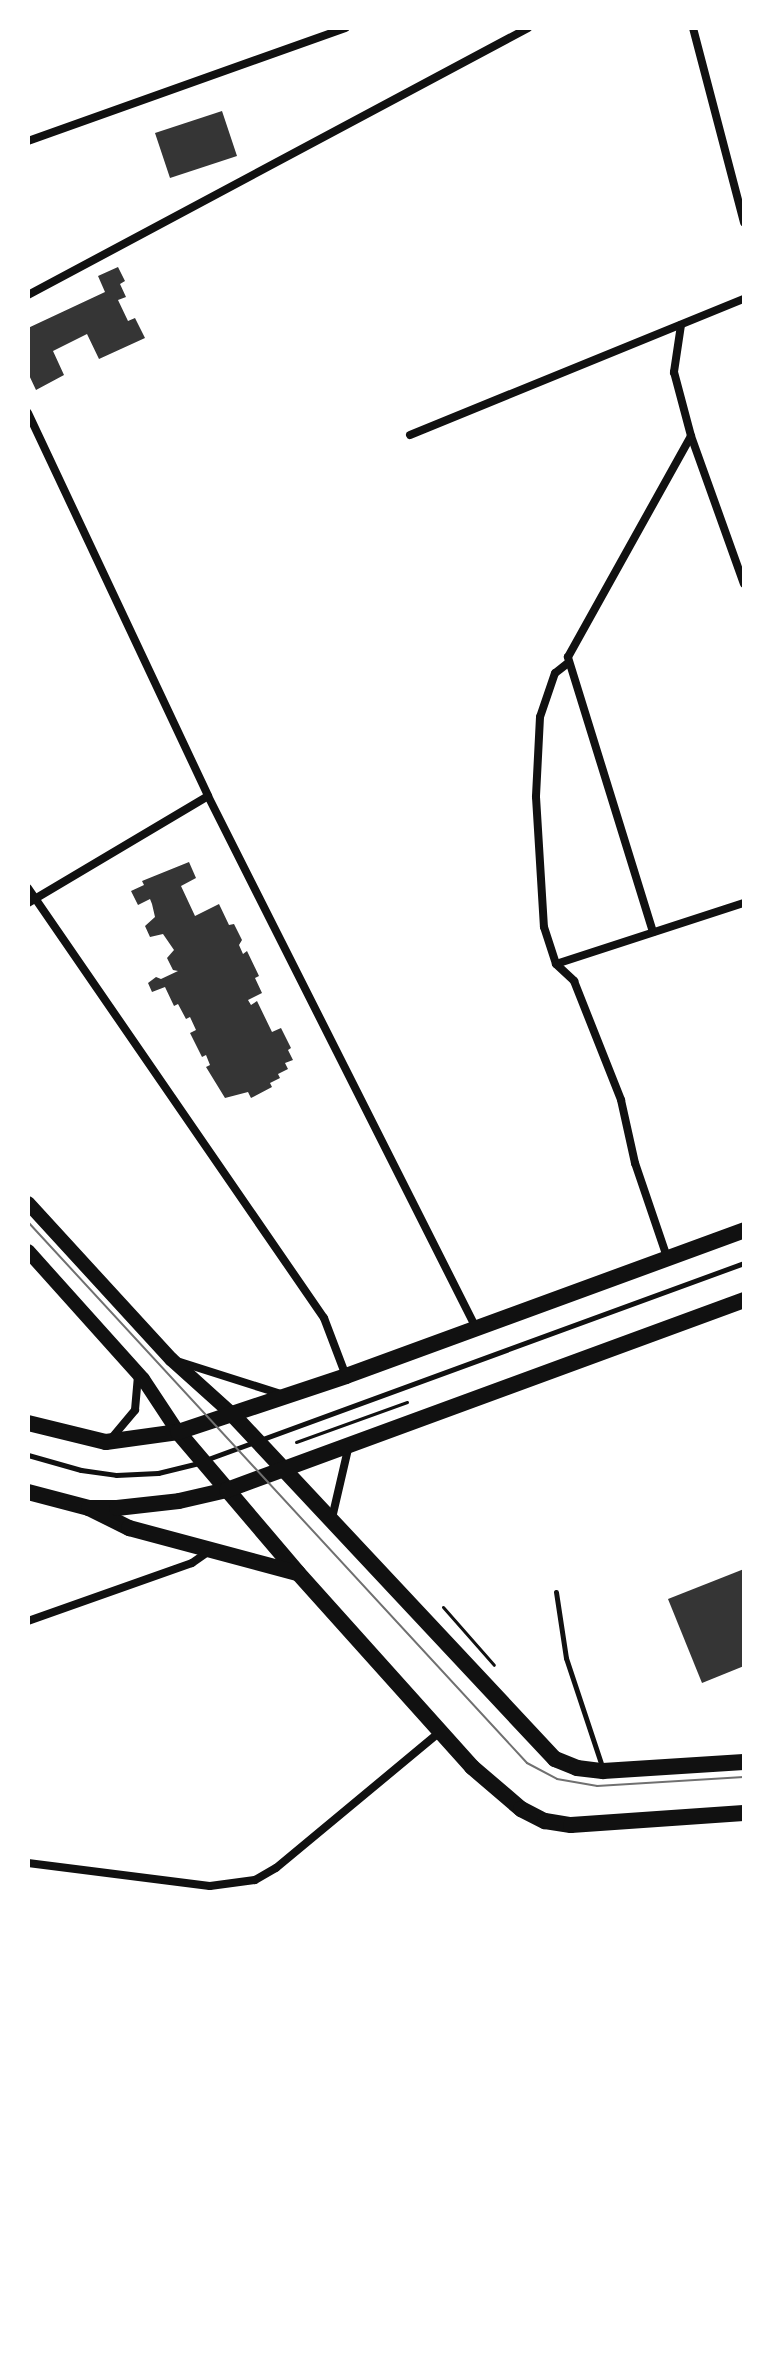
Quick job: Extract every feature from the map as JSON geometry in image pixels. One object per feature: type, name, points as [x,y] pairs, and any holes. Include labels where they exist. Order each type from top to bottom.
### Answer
[{"type":"main road","points":[[28,1423],[106,1442],[178,1432],[346,1376],[744,1230]]},
{"type":"main road","points":[[89,1508],[179,1501],[227,1490],[349,1442],[744,1300]]},
{"type":"main road","points":[[232,1414],[542,1749],[565,1764],[603,1771],[744,1762]]},
{"type":"main road","points":[[178,1432],[298,1573],[441,1731],[509,1800],[531,1815],[558,1824],[744,1813]]},
{"type":"main road","points":[[28,1492],[89,1508],[123,1526],[298,1573]]},
{"type":"street","points":[[28,141],[345,28]]},
{"type":"street","points":[[28,295],[528,28]]},
{"type":"street","points":[[693,28],[744,222]]},
{"type":"street","points":[[410,435],[744,299]]},
{"type":"street","points":[[681,325],[674,372],[691,436],[744,584]]},
{"type":"street","points":[[28,413],[208,796],[476,1328]]},
{"type":"street","points":[[667,1257],[635,1163],[621,1100],[574,981],[556,964],[544,927],[537,781],[540,717],[555,673],[568,660],[691,436]]},
{"type":"street","points":[[568,660],[653,932]]},
{"type":"street","points":[[28,903],[208,796]]},
{"type":"street","points":[[28,888],[324,1318],[346,1376]]},
{"type":"street","points":[[556,964],[744,903]]},
{"type":"street","points":[[28,1203],[171,1359],[232,1414]]},
{"type":"street","points":[[28,1251],[138,1374],[178,1432]]},
{"type":"street","points":[[171,1359],[286,1396]]},
{"type":"street","points":[[106,1442],[135,1410],[138,1374]]},
{"type":"street","points":[[332,1519],[349,1442]]},
{"type":"street","points":[[28,1621],[192,1563],[209,1551]]},
{"type":"street","points":[[28,1863],[202,1885],[249,1883],[276,1868],[441,1731]]},
{"type":"lane","points":[[28,1455],[98,1473],[142,1475],[201,1462],[744,1263]]},
{"type":"lane","points":[[556,1592],[566,1658],[603,1771]]},
{"type":"path","points":[[296,1442],[407,1402]]},
{"type":"path","points":[[443,1607],[494,1665]]},
{"type":"building","points":[[222,111],[237,156],[170,178],[155,133]]},
{"type":"building","points":[[118,267],[125,281],[120,284],[126,297],[118,300],[128,321],[135,318],[145,338],[99,359],[87,334],[53,351],[64,375],[36,390],[28,373],[28,328],[105,292],[98,276]]},
{"type":"building","points":[[189,862],[196,878],[181,886],[195,916],[219,904],[229,925],[234,924],[242,940],[239,945],[243,954],[247,951],[259,976],[255,978],[262,993],[248,1000],[251,1005],[257,1001],[272,1032],[281,1028],[291,1048],[288,1050],[293,1060],[285,1063],[288,1069],[270,1083],[272,1087],[251,1098],[248,1092],[225,1098],[206,1067],[210,1065],[206,1055],[202,1057],[190,1033],[196,1030],[190,1017],[186,1019],[178,1004],[174,1006],[165,987],[152,992],[148,983],[156,977],[161,979],[178,971],[173,970],[167,958],[174,950],[163,934],[150,937],[145,926],[155,917],[150,899],[138,905],[131,891],[144,885],[142,881]]},
{"type":"building","points":[[744,1569],[744,1666],[702,1683],[668,1599]]},
{"type":"tram line","points":[[28,1222],[527,1763],[557,1779],[597,1786],[744,1777]]}]
